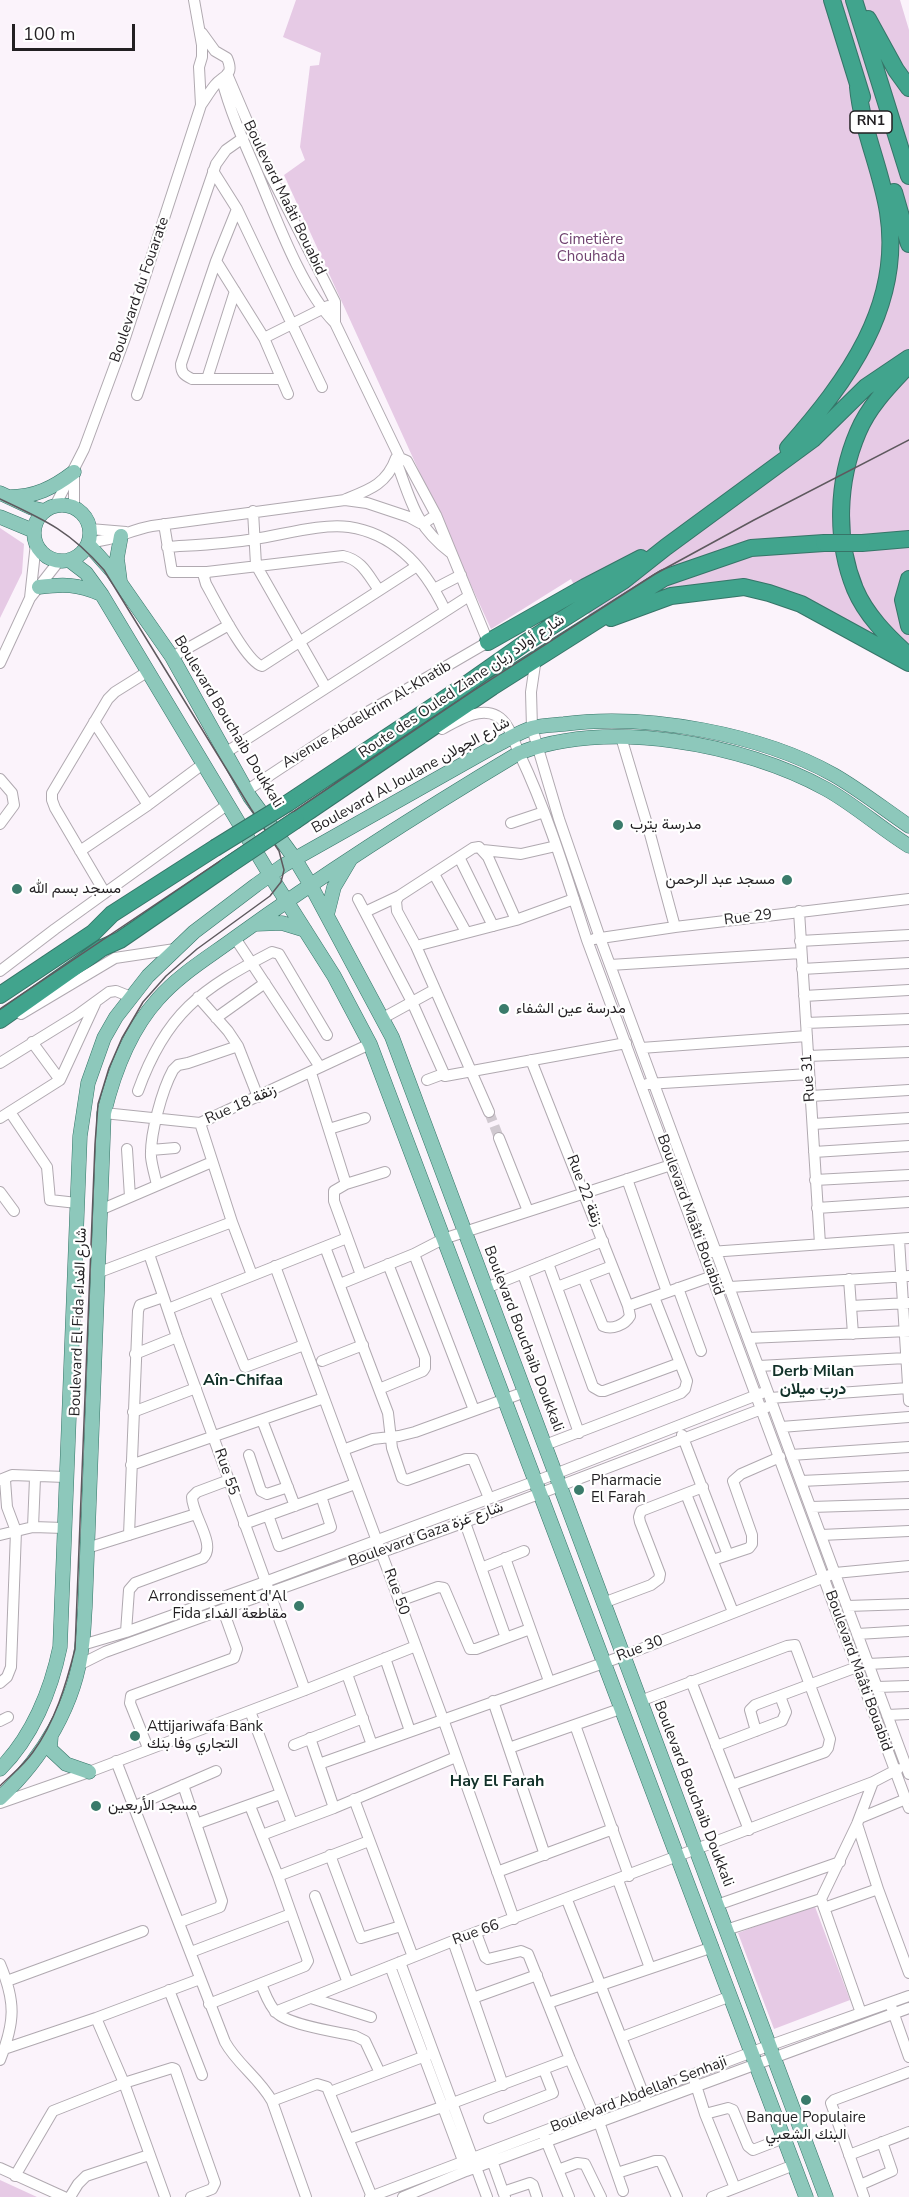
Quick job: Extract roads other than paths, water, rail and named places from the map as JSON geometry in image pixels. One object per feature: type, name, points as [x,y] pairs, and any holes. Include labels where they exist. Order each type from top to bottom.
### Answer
[{"type":"highway","name":"RN1","points":[[832,0],[909,244]]},
{"type":"highway","name":"RN1","points":[[856,0],[909,176]]},
{"type":"highway","points":[[856,0],[896,70],[909,88]]},
{"type":"highway","points":[[766,474],[845,379],[879,313],[886,285],[890,248],[888,211],[861,109],[858,87]]},
{"type":"highway","points":[[909,359],[884,390],[858,431],[845,471],[841,514],[847,559],[856,591],[888,638],[909,655]]},
{"type":"highway","name":"Route des Ouled Ziane شارع أولاد زيان","points":[[0,995],[93,933],[112,914],[288,803],[525,643],[623,581],[813,439],[866,387],[909,359]]},
{"type":"highway","name":"Route des Ouled Ziane شارع أولاد زيان","points":[[0,1020],[102,948],[120,940],[585,626],[664,578],[751,548],[909,539]]},
{"type":"highway","points":[[488,642],[603,577],[666,547]]},
{"type":"highway","points":[[909,579],[903,600],[909,626]]},
{"type":"highway","points":[[585,626],[671,596],[744,587],[801,604],[909,663]]},
{"type":"main road","points":[[5,495],[22,497],[38,494],[54,487],[74,472]]},
{"type":"main road","points":[[5,495],[50,509]]},
{"type":"main road","points":[[35,537],[40,517],[50,509],[65,506],[82,513],[88,538],[81,554],[64,561]]},
{"type":"main road","points":[[0,517],[35,537],[42,553],[50,558],[64,561],[86,573],[102,595],[227,805],[334,976],[370,1044],[806,2197]]},
{"type":"main road","points":[[121,583],[117,558],[123,534]]},
{"type":"main road","name":"Boulevard Bouchaib Doukkali","points":[[88,538],[172,657],[246,791],[295,859],[310,884],[383,1018],[826,2197]]},
{"type":"main road","points":[[34,592],[75,585],[102,595]]},
{"type":"main road","name":"Boulevard Al Joulane شارع الجولان","points":[[270,875],[512,737],[532,728],[598,721],[669,726],[753,742],[813,764],[846,782],[909,826]]},
{"type":"main road","points":[[286,900],[355,854],[519,753],[538,746],[579,738],[621,737],[665,741],[722,750],[758,759],[806,778],[846,801],[909,846]]},
{"type":"main road","points":[[806,778],[813,764]]},
{"type":"main road","points":[[283,843],[301,844],[349,830]]},
{"type":"main road","points":[[327,915],[334,887],[355,854]]},
{"type":"main road","name":"Boulevard El Fida شارع الفداء","points":[[0,1769],[38,1715],[55,1670],[60,1647],[80,1136],[88,1083],[104,1038],[147,976],[194,932],[270,875]]},
{"type":"main road","name":"Boulevard El Fida شارع الفداء","points":[[0,1798],[19,1780],[51,1736],[68,1700],[79,1665],[87,1548],[104,1113],[111,1083],[131,1038],[156,1000],[199,962],[286,900]]},
{"type":"main road","points":[[254,924],[282,923],[305,930]]},
{"type":"main road","points":[[51,1736],[50,1749],[60,1760],[89,1772]]},
{"type":"street","name":"Boulevard du Fouarate","points":[[50,509],[74,472],[125,338],[201,105],[199,67],[202,57],[194,0]]},
{"type":"street","name":"Boulevard du Fouarate","points":[[200,30],[215,51],[227,58],[230,67],[201,105]]},
{"type":"street","points":[[202,57],[215,51]]},
{"type":"street","points":[[200,72],[207,80],[222,79]]},
{"type":"street","name":"Boulevard Maâti Bouabid","points":[[222,79],[228,105],[281,231],[322,310],[336,323],[399,455],[407,461],[436,515],[488,642]]},
{"type":"street","name":"Boulevard Maâti Bouabid","points":[[222,79],[335,302],[336,323]]},
{"type":"street","points":[[137,395],[213,171],[226,150],[243,138]]},
{"type":"street","points":[[213,171],[237,209],[322,387]]},
{"type":"street","points":[[237,209],[216,261],[181,364],[181,370],[184,375],[192,379],[281,379]]},
{"type":"street","points":[[216,261],[264,338],[288,394]]},
{"type":"street","points":[[207,379],[235,291]]},
{"type":"street","points":[[264,338],[335,302]]},
{"type":"street","points":[[345,500],[370,489],[383,480],[399,455]]},
{"type":"street","name":"Boulevard Maâti Bouabid","points":[[399,455],[398,466],[420,523],[434,539],[452,553]]},
{"type":"street","name":"Boulevard du Fouarate","points":[[74,472],[74,508]]},
{"type":"street","points":[[88,538],[110,540],[123,534],[165,524],[345,500],[367,503],[420,523],[436,515]]},
{"type":"street","points":[[253,511],[256,566],[326,688]]},
{"type":"street","points":[[165,524],[172,572],[207,572],[343,556],[353,558],[362,565],[379,590]]},
{"type":"street","points":[[167,547],[254,539],[332,527],[350,527],[394,544],[417,566],[435,589],[445,610]]},
{"type":"street","points":[[34,592],[35,537]]},
{"type":"street","points":[[0,663],[34,592],[64,561]]},
{"type":"street","points":[[207,572],[204,577],[206,584],[229,625],[249,657],[262,666],[417,566]]},
{"type":"street","points":[[435,589],[460,575]]},
{"type":"street","points":[[225,753],[469,596]]},
{"type":"street","points":[[172,657],[229,625]]},
{"type":"street","name":"Avenue Abdelkrim Al-Khatib","points":[[246,791],[352,721],[488,642]]},
{"type":"street","name":"Boulevard Maâti Bouabid","points":[[537,658],[531,692],[532,728],[559,819],[600,938],[759,1366],[780,1457],[907,1804]]},
{"type":"street","points":[[105,893],[52,800],[51,793],[108,699],[147,672]]},
{"type":"street","name":"Boulevard Maâti Bouabid","points":[[409,744],[467,716],[488,713],[503,720],[544,812],[587,940],[757,1395]]},
{"type":"street","points":[[94,722],[148,806]]},
{"type":"street","points":[[621,737],[675,927]]},
{"type":"street","points":[[80,851],[148,806],[203,764]]},
{"type":"street","points":[[0,779],[12,794],[14,805],[0,825]]},
{"type":"street","points":[[0,971],[227,805]]},
{"type":"street","points":[[511,823],[544,812]]},
{"type":"street","points":[[365,912],[399,896],[459,857],[478,849],[521,854],[556,846]]},
{"type":"street","points":[[478,849],[516,920]]},
{"type":"street","points":[[459,857],[493,926]]},
{"type":"street","points":[[434,874],[466,932]]},
{"type":"street","points":[[399,896],[396,901],[397,911],[416,946],[489,1112]]},
{"type":"street","points":[[358,899],[412,1002],[444,1074],[449,1077],[626,1043]]},
{"type":"street","name":"Rue 29","points":[[587,940],[799,911],[909,899]]},
{"type":"street","points":[[416,946],[516,920],[574,900]]},
{"type":"street","name":"Rue 31","points":[[799,911],[820,1244]]},
{"type":"street","points":[[800,941],[909,935]]},
{"type":"street","points":[[235,938],[253,963],[315,1070],[329,1129],[346,1184]]},
{"type":"street","points":[[0,1028],[115,958],[176,949]]},
{"type":"street","points":[[138,1091],[162,1038],[180,1013],[217,983],[272,952],[278,954],[327,1035]]},
{"type":"street","points":[[610,965],[801,953]]},
{"type":"street","points":[[802,969],[909,963]]},
{"type":"street","points":[[216,1018],[265,983]]},
{"type":"street","points":[[0,1063],[76,1016],[112,990],[131,997]]},
{"type":"street","points":[[383,1018],[434,990]]},
{"type":"street","points":[[804,996],[909,990]]},
{"type":"street","points":[[198,998],[228,1031],[237,1046],[258,1097]]},
{"type":"street","points":[[77,1203],[50,1200],[47,1167],[5,1115],[60,1080],[96,1001]]},
{"type":"street","points":[[806,1023],[909,1018]]},
{"type":"street","points":[[641,1048],[807,1036]]},
{"type":"street","points":[[32,1042],[60,1080]]},
{"type":"street","name":"Rue 18 زنقة","points":[[104,1113],[157,1117],[200,1124],[370,1044]]},
{"type":"street","points":[[157,1185],[151,1150],[157,1117],[173,1070],[178,1065],[237,1046]]},
{"type":"street","points":[[808,1056],[909,1052]]},
{"type":"street","name":"Rue 22 زنقة","points":[[531,1060],[628,1306]]},
{"type":"street","points":[[427,1080],[444,1074]]},
{"type":"street","points":[[641,1084],[809,1074]]},
{"type":"street","points":[[811,1096],[909,1090]]},
{"type":"street","points":[[329,1129],[365,1118]]},
{"type":"street","points":[[813,1124],[909,1118]]},
{"type":"street","points":[[200,1124],[252,1275]]},
{"type":"street","points":[[499,1138],[528,1211]]},
{"type":"street","points":[[814,1152],[909,1146]]},
{"type":"street","points":[[151,1150],[175,1148]]},
{"type":"street","points":[[127,1149],[130,1197]]},
{"type":"street","points":[[100,1210],[212,1162]]},
{"type":"street","points":[[340,1284],[414,1254],[443,1239],[671,1165]]},
{"type":"street","points":[[361,1275],[333,1195],[338,1187],[385,1172]]},
{"type":"street","points":[[815,1180],[909,1175]]},
{"type":"street","points":[[627,1179],[701,1351]]},
{"type":"street","points":[[0,1192],[14,1211]]},
{"type":"street","points":[[817,1208],[909,1202]]},
{"type":"street","points":[[97,1273],[232,1222]]},
{"type":"street","points":[[168,1309],[347,1238]]},
{"type":"street","points":[[704,1252],[904,1239],[909,1401]]},
{"type":"street","points":[[486,1288],[603,1241]]},
{"type":"street","points":[[325,1247],[388,1413],[390,1437],[402,1478],[407,1480],[466,1459],[475,1461],[489,1498]]},
{"type":"street","name":"Rue 55","points":[[149,1254],[305,1690]]},
{"type":"street","points":[[414,1254],[474,1410]]},
{"type":"street","points":[[548,1263],[593,1387],[604,1391],[680,1363]]},
{"type":"street","points":[[379,1389],[423,1371],[425,1368],[425,1358],[388,1264]]},
{"type":"street","name":"Rue 50","points":[[275,1266],[443,1719],[514,1919]]},
{"type":"street","points":[[557,1287],[612,1266]]},
{"type":"street","points":[[523,1274],[579,1433]]},
{"type":"street","points":[[583,1277],[601,1323],[610,1328],[625,1323],[630,1316],[628,1306],[713,1276]]},
{"type":"street","points":[[730,1287],[905,1276]]},
{"type":"street","points":[[849,1279],[853,1334]]},
{"type":"street","points":[[214,1290],[245,1367],[304,1346]]},
{"type":"street","points":[[129,1535],[135,1353],[139,1308],[143,1304],[163,1297]]},
{"type":"street","points":[[545,1445],[681,1393],[685,1389],[687,1381],[654,1297]]},
{"type":"street","points":[[851,1306],[906,1303]]},
{"type":"street","points":[[748,1338],[907,1331]]},
{"type":"street","points":[[135,1353],[177,1337]]},
{"type":"street","points":[[322,1361],[363,1345]]},
{"type":"street","points":[[759,1366],[907,1364]]},
{"type":"street","points":[[133,1412],[196,1388]]},
{"type":"street","points":[[768,1400],[908,1390]]},
{"type":"street","points":[[343,1450],[373,1439],[415,1432],[525,1392]]},
{"type":"street","name":"Boulevard Gaza شارع غزة","points":[[79,1665],[105,1652],[465,1522],[537,1487],[757,1395],[768,1400]]},
{"type":"street","points":[[131,1465],[324,1398]]},
{"type":"street","name":"Boulevard Maâti Bouabid","points":[[768,1400],[781,1426],[887,1715],[904,1745],[908,1768]]},
{"type":"street","name":"Boulevard Gaza شارع غزة","points":[[557,1479],[684,1439],[768,1400]]},
{"type":"street","points":[[781,1426],[909,1416]]},
{"type":"street","points":[[262,1420],[295,1506]]},
{"type":"street","points":[[679,1426],[728,1555]]},
{"type":"street","points":[[791,1455],[909,1447]]},
{"type":"street","points":[[249,1455],[261,1491],[267,1494],[288,1487]]},
{"type":"street","points":[[713,1560],[749,1548],[753,1539],[733,1481],[741,1474],[780,1457]]},
{"type":"street","points":[[0,1683],[10,1671],[6,1656],[16,1531],[4,1508],[3,1480],[12,1475],[37,1478],[65,1477]]},
{"type":"street","points":[[801,1481],[909,1476]]},
{"type":"street","points":[[34,1527],[37,1478]]},
{"type":"street","points":[[126,1632],[129,1590],[135,1582],[206,1556],[208,1546],[192,1501],[194,1494],[229,1480]]},
{"type":"street","points":[[244,1524],[356,1484]]},
{"type":"street","name":"Boulevard Gaza شارع غزة","points":[[82,1645],[126,1632],[489,1498],[537,1487]]},
{"type":"street","points":[[603,1603],[657,1582],[660,1574],[640,1522],[640,1513],[643,1508],[703,1487]]},
{"type":"street","points":[[686,1494],[733,1612]]},
{"type":"street","points":[[268,1515],[279,1546],[331,1527],[321,1496]]},
{"type":"street","points":[[811,1507],[909,1504]]},
{"type":"street","points":[[460,1509],[506,1638]]},
{"type":"street","points":[[87,1548],[196,1514]]},
{"type":"street","points":[[0,1535],[34,1527],[64,1528]]},
{"type":"street","points":[[821,1535],[909,1531]]},
{"type":"street","points":[[481,1568],[524,1551]]},
{"type":"street","points":[[505,1558],[549,1681]]},
{"type":"street","name":"Rue 30","points":[[319,1764],[623,1656],[835,1572],[909,1566]]},
{"type":"street","points":[[399,1601],[442,1587],[446,1590],[470,1649],[476,1649],[530,1629]]},
{"type":"street","points":[[847,1606],[909,1604]]},
{"type":"street","points":[[148,1748],[130,1699],[135,1694],[234,1658],[237,1648],[223,1610]]},
{"type":"street","points":[[857,1634],[909,1631]]},
{"type":"street","points":[[101,1640],[105,1652]]},
{"type":"street","points":[[640,1701],[795,1645],[830,1739],[828,1749],[732,1785]]},
{"type":"street","points":[[0,1803],[89,1772],[416,1646]]},
{"type":"street","points":[[385,1658],[410,1731]]},
{"type":"street","points":[[868,1664],[909,1662]]},
{"type":"street","points":[[756,1731],[750,1714],[752,1707],[857,1667]]},
{"type":"street","points":[[347,1674],[372,1745]]},
{"type":"street","points":[[691,1681],[749,1830]]},
{"type":"street","points":[[877,1687],[909,1686]]},
{"type":"street","points":[[716,1746],[784,1719],[786,1712],[780,1696]]},
{"type":"street","points":[[493,1701],[545,1855]]},
{"type":"street","points":[[509,1748],[620,1709]]},
{"type":"street","points":[[250,1711],[292,1823]]},
{"type":"street","points":[[887,1715],[909,1714]]},
{"type":"street","points":[[294,1745],[363,1718]]},
{"type":"street","points":[[575,1725],[629,1875]]},
{"type":"street","points":[[310,1738],[334,1808]]},
{"type":"street","points":[[262,1835],[334,1808],[456,1757]]},
{"type":"street","points":[[116,1761],[228,2048],[260,2082],[272,2101],[306,2197]]},
{"type":"street","name":"Rue 66","points":[[275,2012],[453,1941],[567,1900],[908,1768]]},
{"type":"street","points":[[135,1806],[216,1771]]},
{"type":"street","points":[[861,2013],[823,1904],[859,1821],[873,1782]]},
{"type":"street","points":[[180,1922],[220,1907],[222,1901],[183,1785]]},
{"type":"street","points":[[196,1824],[280,1794]]},
{"type":"street","points":[[354,1799],[413,1957]]},
{"type":"street","points":[[859,1821],[907,1804]]},
{"type":"street","points":[[209,2004],[306,1966],[308,1958],[250,1806]]},
{"type":"street","points":[[859,1821],[878,1889],[909,1973]]},
{"type":"street","points":[[497,1872],[613,1829]]},
{"type":"street","points":[[278,1876],[369,1841]]},
{"type":"street","points":[[330,1855],[361,1938],[401,1926]]},
{"type":"street","points":[[717,1905],[840,1862]]},
{"type":"street","points":[[618,1880],[650,1968]]},
{"type":"street","points":[[726,1930],[878,1889]]},
{"type":"street","points":[[315,1896],[348,1983]]},
{"type":"street","points":[[567,1900],[645,2099]]},
{"type":"street","points":[[191,1952],[291,1914]]},
{"type":"street","points":[[7,1981],[142,1931]]},
{"type":"street","points":[[476,1933],[485,1957],[488,1959],[521,1951],[528,1954],[596,2118],[623,2191]]},
{"type":"street","points":[[453,1941],[503,2085]]},
{"type":"street","points":[[548,2003],[712,1947]]},
{"type":"street","points":[[0,1964],[13,2004],[13,2016],[0,2060]]},
{"type":"street","points":[[395,1964],[470,2164],[487,2197]]},
{"type":"street","points":[[473,1998],[537,1975]]},
{"type":"street","points":[[4,2049],[200,1979]]},
{"type":"street","points":[[261,1984],[275,2012],[290,2020],[361,2038],[368,2046],[380,2073]]},
{"type":"street","points":[[169,1990],[202,2075]]},
{"type":"street","points":[[622,2037],[731,1996]]},
{"type":"street","name":"Boulevard Abdellah Senhaji","points":[[771,2051],[891,2008],[909,1996]]},
{"type":"street","points":[[311,1998],[371,2017]]},
{"type":"street","points":[[891,2008],[907,2042],[909,2057]]},
{"type":"street","name":"Boulevard Abdellah Senhaji","points":[[645,2099],[696,2086],[754,2058],[861,2013],[891,2008],[909,2008]]},
{"type":"street","points":[[96,2018],[124,2083],[165,2197]]},
{"type":"street","points":[[330,2092],[428,2054]]},
{"type":"street","name":"Boulevard Abdellah Senhaji","points":[[371,2197],[491,2157],[596,2118],[645,2099],[693,2075],[754,2058]]},
{"type":"street","points":[[349,2139],[570,2059]]},
{"type":"street","points":[[15,2176],[53,2111],[169,2068],[175,2069],[215,2182],[212,2189],[191,2197]]},
{"type":"street","points":[[489,2118],[553,2093],[544,2070]]},
{"type":"street","points":[[864,2197],[832,2102],[909,2072]]},
{"type":"street","points":[[693,2075],[705,2114],[735,2188]]},
{"type":"street","points":[[272,2101],[317,2084],[325,2085],[330,2092],[371,2197]]},
{"type":"street","points":[[705,2114],[728,2108],[733,2110],[748,2146],[753,2150],[784,2138]]},
{"type":"street","points":[[849,2155],[909,2132]]},
{"type":"street","points":[[545,2137],[569,2197]]},
{"type":"street","points":[[860,2185],[892,2172],[893,2168],[882,2142]]},
{"type":"street","points":[[70,2197],[81,2179],[86,2176],[149,2155]]},
{"type":"street","points":[[491,2157],[504,2194],[530,2184],[533,2185],[537,2197]]},
{"type":"street","points":[[617,2173],[661,2161],[677,2197]]},
{"type":"street","points":[[558,2169],[577,2163],[585,2164],[601,2197]]},
{"type":"street","name":"Boulevard Abdellah Senhaji","points":[[403,2197],[470,2164]]},
{"type":"street","points":[[712,2197],[794,2165]]},
{"type":"street","points":[[0,2168],[64,2197]]},
{"type":"tunnel","points":[[489,1112],[499,1138]]},
{"type":"tram line","points":[[0,1009],[473,691],[655,574],[909,440]]},
{"type":"tram line","points":[[0,499],[30,513],[68,536],[104,570],[279,851],[284,870],[281,882],[270,896],[197,949],[166,976],[143,1002],[122,1038],[109,1068],[98,1104],[95,1144],[75,1649],[64,1690],[48,1728],[22,1766],[0,1786]]},
{"type":"place","name":"مدرسة يترب","points":[[618,825]]},
{"type":"place","name":"مسجد عبد الرحمن","points":[[787,880]]},
{"type":"place","name":"مسجد بسم الله","points":[[17,889]]},
{"type":"place","name":"مدرسة عين الشفاء","points":[[504,1009]]},
{"type":"place","name":"Pharmacie El Farah","points":[[579,1490]]},
{"type":"place","name":"Arrondissement d'Al Fida مقاطعة الفداء","points":[[299,1606]]},
{"type":"place","name":"Attijariwafa Bank التجاري وفا بنك","points":[[135,1736]]},
{"type":"place","name":"مسجد الأربعين","points":[[96,1806]]},
{"type":"place","name":"Banque Populaire البنك الشعبي","points":[[806,2100]]},
{"type":"district","name":"Aîn-Chifaa","points":[[243,1381]]},
{"type":"district","name":"Derb Milan درب ميلان","points":[[813,1381]]},
{"type":"district","name":"Hay El Farah","points":[[497,1782]]},
{"type":"park label","name":"Cimetière Chouhada","points":[[591,248]]}]
